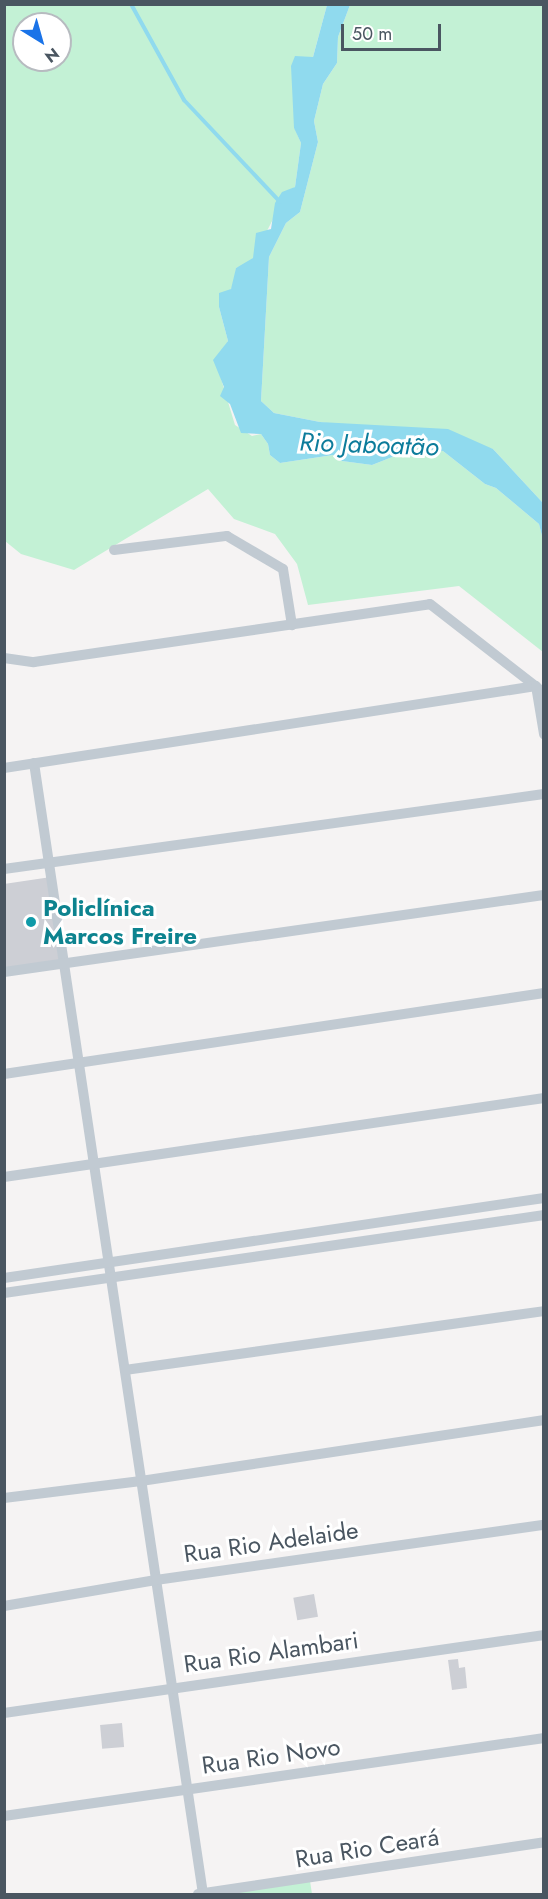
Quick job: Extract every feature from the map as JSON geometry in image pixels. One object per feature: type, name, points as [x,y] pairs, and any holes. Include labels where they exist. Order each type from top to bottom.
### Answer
[{"type":"street","points":[[114,550],[227,536],[283,569],[292,625]]},
{"type":"street","points":[[4,658],[34,662],[430,604],[540,689],[543,734]]},
{"type":"street","points":[[4,768],[540,689]]},
{"type":"street","points":[[34,763],[203,1894]]},
{"type":"street","points":[[4,869],[543,794]]},
{"type":"street","points":[[4,972],[543,895]]},
{"type":"street","points":[[4,1074],[543,993]]},
{"type":"street","points":[[4,1177],[543,1098]]},
{"type":"street","points":[[4,1278],[543,1198]]},
{"type":"street","points":[[4,1293],[543,1215]]},
{"type":"street","points":[[125,1370],[543,1311]]},
{"type":"street","points":[[4,1497],[141,1481],[543,1420]]},
{"type":"street","name":"Rua Rio Adelaide","points":[[4,1606],[156,1580],[543,1525]]},
{"type":"street","name":"Rua Rio Alambari","points":[[4,1713],[543,1635]]},
{"type":"street","name":"Rua Rio Novo","points":[[4,1816],[543,1738]]},
{"type":"street","name":"Rua Rio Ceará","points":[[198,1894],[543,1842]]},
{"type":"green space","points":[[4,5],[327,5],[294,127],[301,143],[295,187],[287,192],[251,262],[236,268],[235,283],[219,307],[228,341],[221,353],[219,372],[235,425],[252,436],[261,434],[268,444],[270,455],[280,463],[333,455],[342,461],[372,465],[415,448],[443,451],[485,484],[496,488],[539,524],[543,540],[543,652],[459,586],[308,605],[297,564],[275,534],[234,519],[208,489],[74,570],[21,554],[5,541]]},
{"type":"green space","points":[[350,5],[543,5],[543,503],[493,449],[274,413],[261,401],[269,257],[286,223],[300,212],[318,142],[314,121],[323,84],[337,63],[338,37]]},
{"type":"green space","points":[[310,1881],[312,1894],[213,1894]]},
{"type":"water","name":"Rio Jaboatão","points":[[327,5],[350,5],[338,37],[337,63],[323,84],[314,121],[318,142],[300,212],[286,223],[269,257],[261,401],[274,413],[320,422],[448,429],[493,449],[543,503],[543,540],[539,524],[496,488],[485,484],[443,451],[415,448],[372,465],[342,461],[333,455],[280,463],[270,455],[268,444],[261,434],[241,433],[230,404],[220,396],[224,387],[213,360],[228,341],[219,307],[219,293],[231,289],[236,268],[253,258],[256,233],[271,229],[275,203],[282,192],[295,187],[301,143],[294,128],[291,66],[295,56],[313,57]]},
{"type":"building","name":"Policlínica Marcos Freire","points":[[51,877],[63,960],[4,969],[4,884]]},
{"type":"building","points":[[314,1594],[318,1617],[297,1620],[293,1598]]},
{"type":"building","points":[[458,1659],[459,1668],[465,1667],[467,1688],[452,1690],[448,1660]]},
{"type":"building","points":[[122,1723],[124,1747],[102,1749],[100,1725]]},
{"type":"waterway","points":[[131,4],[184,100],[280,202]]},
{"type":"place","name":"Policlínica Marcos Freire","points":[[31,922]]}]
